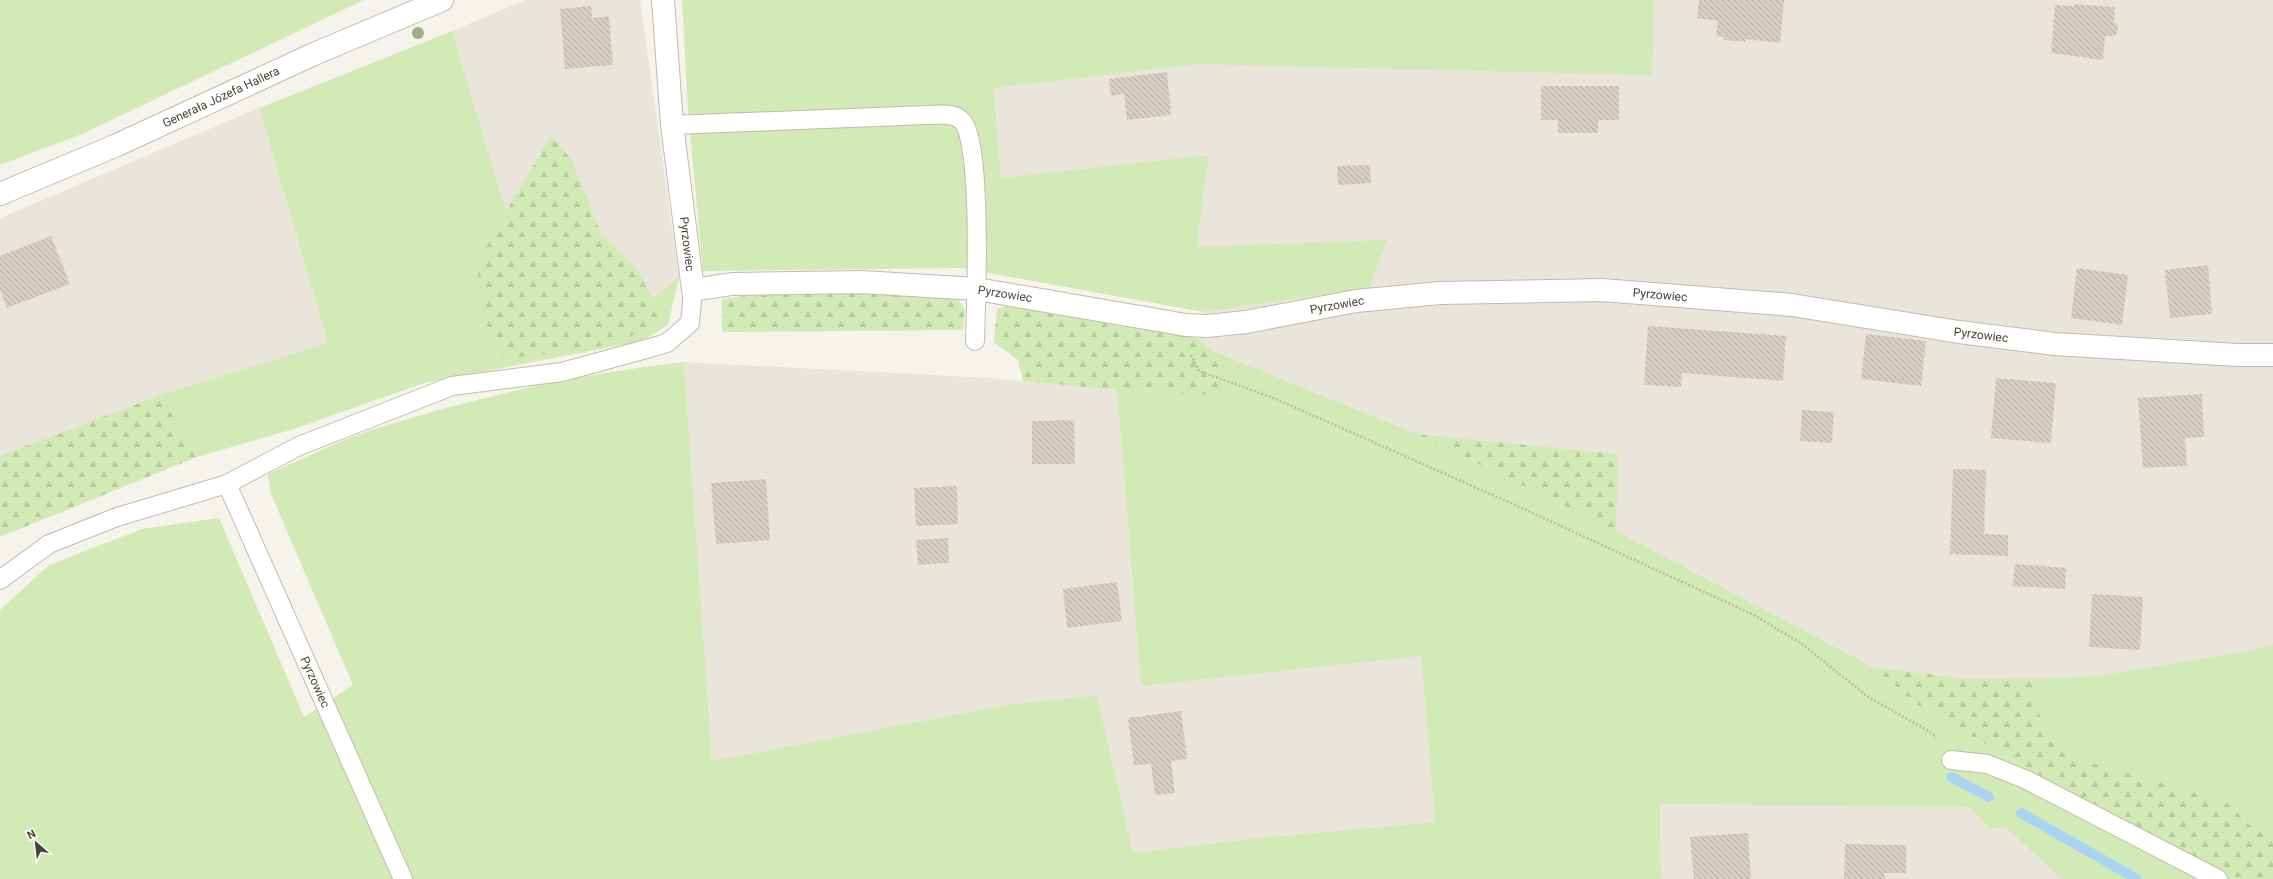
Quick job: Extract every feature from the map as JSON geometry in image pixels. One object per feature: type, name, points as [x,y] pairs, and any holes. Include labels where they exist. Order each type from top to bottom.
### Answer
[{"type":"street","name":"Generała Józefa Hallera","points":[[0,194],[118,145],[314,54],[442,0]]},
{"type":"street","name":"Pyrzowiec","points":[[663,0],[672,125],[693,290],[732,284],[862,282],[977,289],[1186,325],[1207,326],[1246,322],[1356,301],[1440,293],[1602,290],[1792,305],[1959,332],[2055,344],[2237,355],[2273,355]]},
{"type":"lane","points":[[672,125],[926,115],[950,115],[961,119],[968,127],[972,143],[975,171],[977,289],[975,341]]},
{"type":"lane","points":[[0,580],[49,544],[118,517],[227,484],[299,446],[452,386],[562,372],[667,343],[690,323],[693,290]]},
{"type":"lane","name":"Pyrzowiec","points":[[227,484],[403,879]]},
{"type":"lane","points":[[1951,760],[1987,764],[2027,780],[2218,879]]},
{"type":"path","points":[[1186,325],[1186,347],[1199,371],[1276,399],[1513,504],[1752,614],[1802,644],[1867,696],[1932,733],[1951,760]]},
{"type":"shaded area","points":[[525,0],[640,0],[679,277],[639,309],[538,317],[452,31]]},
{"type":"shaded area","points":[[1215,0],[2273,0],[2273,644],[2244,652],[2088,677],[1967,679],[1873,667],[1616,531],[1617,454],[1417,434],[1213,351],[1197,338],[1204,312],[1369,288],[1197,248],[1209,155],[1001,178],[994,88],[1198,64]]},
{"type":"shaded area","points":[[259,108],[328,343],[160,395],[0,456],[0,218]]},
{"type":"shaded area","points":[[684,362],[990,378],[1117,390],[1141,686],[1421,656],[1435,822],[1259,838],[1133,853],[1097,695],[1006,705],[712,761]]},
{"type":"shaded area","points":[[1660,804],[1968,807],[1990,829],[2005,827],[2062,879],[1661,879]]},
{"type":"green space","points":[[0,0],[364,0],[82,134],[0,165]]},
{"type":"green space","points":[[682,0],[1654,0],[1652,75],[1198,64],[994,88],[1001,178],[1209,155],[1197,247],[1387,240],[1369,288],[1204,312],[961,268],[703,271],[688,112]]},
{"type":"green space","points":[[452,31],[538,317],[639,309],[679,277],[668,325],[642,341],[424,383],[294,429],[197,457],[160,395],[328,343],[259,108]]},
{"type":"green space","points":[[551,136],[571,159],[600,231],[637,269],[662,318],[617,344],[504,359],[484,320],[477,266],[495,230]]},
{"type":"green space","points":[[877,291],[956,296],[965,310],[963,330],[722,332],[722,299],[774,292]]},
{"type":"green space","points":[[1014,303],[1084,312],[1197,338],[1213,351],[1230,389],[1218,395],[1117,390],[1023,381],[1018,360],[994,342],[997,309]]},
{"type":"green space","points":[[1213,351],[1417,434],[1616,531],[1873,667],[1916,704],[2027,768],[2238,879],[2062,879],[2005,827],[1990,829],[1968,807],[1660,804],[1661,879],[0,879],[0,610],[49,565],[142,529],[219,518],[304,717],[353,685],[271,494],[268,474],[330,446],[368,431],[446,408],[564,380],[684,362],[712,761],[1006,705],[1097,695],[1133,853],[1259,838],[1435,822],[1421,656],[1141,686],[1117,390],[1218,395],[1230,389]]},
{"type":"green space","points":[[160,395],[197,457],[0,537],[0,456]]},
{"type":"green space","points":[[1417,434],[1618,454],[1616,531]]},
{"type":"green space","points":[[2273,644],[2273,838],[2253,828],[2225,801],[2093,763],[2045,737],[2031,678],[2088,677],[2244,652]]},
{"type":"green space","points":[[1873,667],[1967,679],[2031,678],[2045,737],[2093,763],[2225,801],[2253,828],[2273,838],[2273,879],[2238,879],[2169,844],[2027,768],[1916,704]]},
{"type":"building","points":[[1699,0],[1784,0],[1780,43],[1745,39],[1745,42],[1724,40],[1724,37],[1716,36],[1718,21],[1697,18]]},
{"type":"building","points":[[2075,4],[2115,7],[2114,22],[2118,25],[2117,34],[2113,36],[2105,36],[2103,60],[2051,53],[2055,5],[2075,6]]},
{"type":"building","points":[[591,6],[592,18],[609,16],[613,65],[565,69],[560,9]]},
{"type":"building","points":[[1167,72],[1171,115],[1127,120],[1124,94],[1111,96],[1109,79]]},
{"type":"building","points":[[1541,86],[1619,86],[1619,120],[1598,120],[1598,133],[1558,133],[1558,120],[1541,120]]},
{"type":"building","points":[[1370,165],[1371,183],[1338,185],[1337,166]]},
{"type":"building","points":[[51,236],[70,284],[7,308],[0,290],[0,256]]},
{"type":"building","points":[[2208,265],[2212,314],[2170,318],[2165,270]]},
{"type":"building","points":[[2077,268],[2128,275],[2122,325],[2071,318]]},
{"type":"building","points":[[1648,326],[1786,336],[1783,381],[1682,373],[1681,387],[1644,385]]},
{"type":"building","points":[[1866,334],[1926,341],[1921,386],[1861,379]]},
{"type":"building","points":[[1996,378],[2056,383],[2051,443],[1991,438]]},
{"type":"building","points":[[2202,394],[2204,437],[2185,438],[2187,466],[2143,468],[2138,398]]},
{"type":"building","points":[[1802,410],[1834,412],[1832,443],[1800,441]]},
{"type":"building","points":[[1074,420],[1075,464],[1032,464],[1032,421]]},
{"type":"building","points":[[1953,469],[1986,470],[1984,534],[2008,535],[2008,556],[1950,554]]},
{"type":"building","points":[[766,479],[770,540],[716,544],[711,483]]},
{"type":"building","points":[[957,486],[958,524],[916,526],[914,488]]},
{"type":"building","points":[[948,538],[949,563],[918,565],[916,540]]},
{"type":"building","points":[[2015,564],[2066,568],[2065,589],[2013,586]]},
{"type":"building","points":[[1117,582],[1122,621],[1067,628],[1063,589]]},
{"type":"building","points":[[2092,594],[2143,597],[2140,650],[2089,647]]},
{"type":"building","points":[[1181,711],[1187,759],[1171,761],[1175,793],[1155,795],[1151,764],[1134,765],[1128,718]]},
{"type":"building","points":[[1748,833],[1751,879],[1694,879],[1690,837]]},
{"type":"building","points":[[1845,844],[1906,845],[1906,873],[1884,873],[1885,879],[1844,879]]},
{"type":"waterway","points":[[1951,777],[1989,797]]},
{"type":"waterway","points":[[2021,813],[2137,879]]}]
